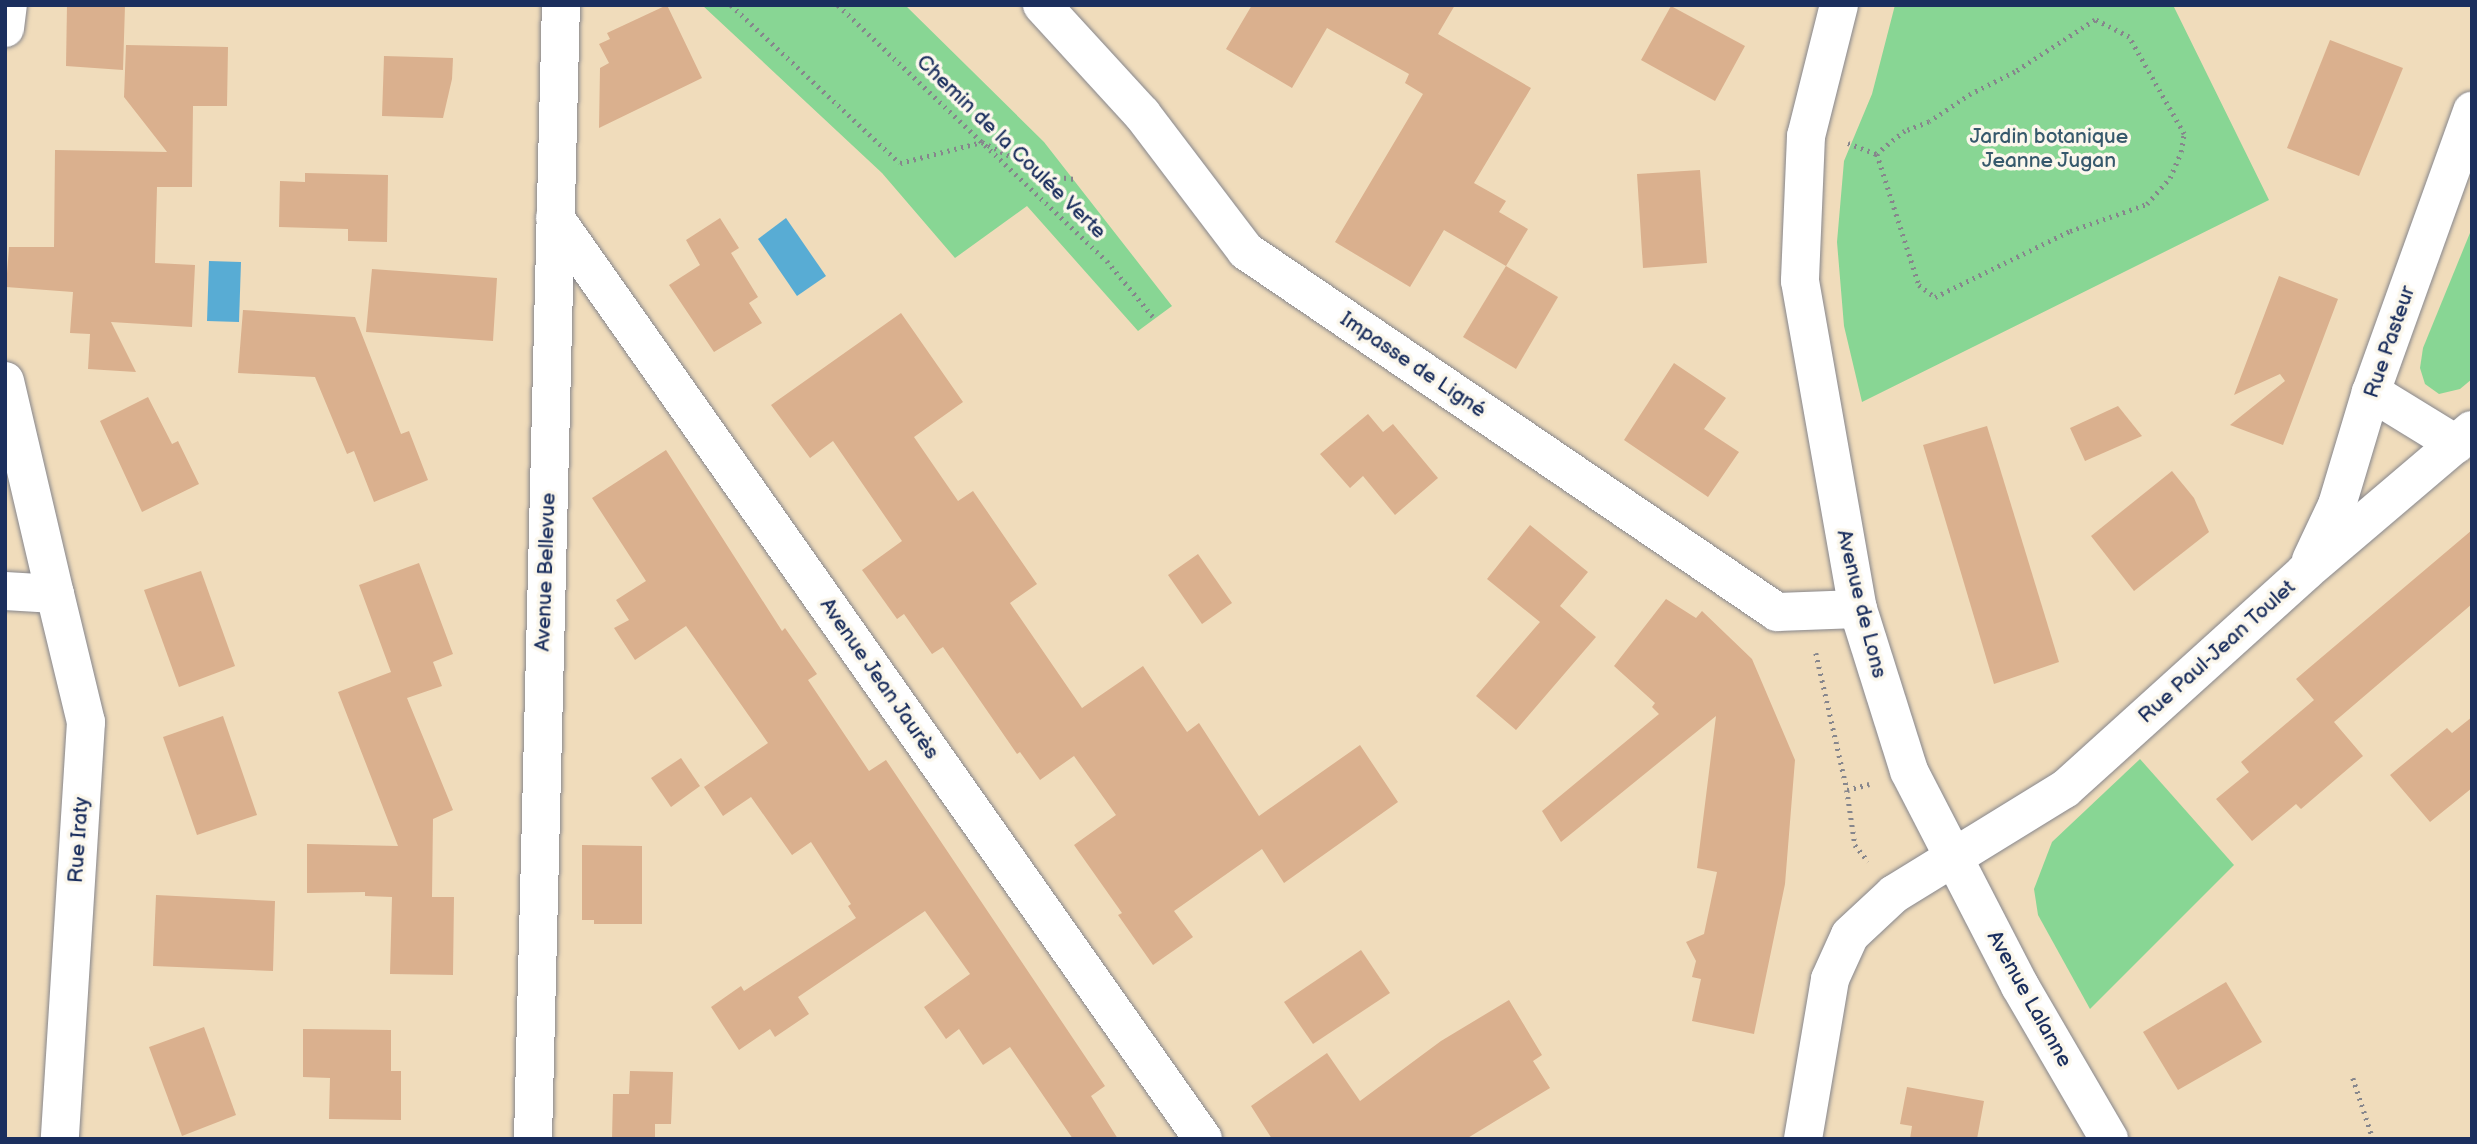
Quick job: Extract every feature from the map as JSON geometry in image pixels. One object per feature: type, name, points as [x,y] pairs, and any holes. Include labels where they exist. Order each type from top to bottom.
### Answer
[{"type":"street","points":[[5,28],[8,5]]},
{"type":"street","name":"Avenue Bellevue","points":[[533,1139],[561,5]]},
{"type":"street","name":"Impasse de Ligné","points":[[1042,5],[1142,114],[1246,251],[1777,612],[1858,609]]},
{"type":"street","name":"Avenue de Lons","points":[[1839,5],[1806,136],[1800,281],[1858,609],[1909,771],[1952,858]]},
{"type":"street","name":"Rue Pasteur","points":[[2305,572],[2337,505],[2371,392],[2472,111]]},
{"type":"street","name":"Avenue Jean Jaurès","points":[[555,218],[1203,1139]]},
{"type":"street","name":"Rue Iraty","points":[[5,381],[86,722],[60,1139]]},
{"type":"street","points":[[2371,392],[2464,437]]},
{"type":"street","name":"Rue Paul-Jean Toulet","points":[[1952,858],[2065,789],[2305,572],[2464,437]]},
{"type":"street","points":[[5,591],[55,594]]},
{"type":"street","points":[[1803,1139],[1830,979],[1850,935],[1894,894],[1952,858]]},
{"type":"street","name":"Avenue Lalanne","points":[[1952,858],[2020,986],[2109,1139]]},
{"type":"path","points":[[731,5],[900,163],[982,142],[1050,176],[1075,179]]},
{"type":"path","name":"Chemin de la Coulée Verte","points":[[838,5],[1108,261],[1155,319]]},
{"type":"path","points":[[1806,136],[1859,145],[1877,154],[1919,285],[1935,297],[2070,231],[2147,204],[2170,178],[2181,152],[2184,134],[2129,37],[2095,20],[2015,72],[1971,94],[1929,122],[1905,131],[1877,154]]},
{"type":"path","points":[[1810,611],[1818,666],[1847,790],[1855,845],[1894,894]]},
{"type":"path","points":[[1847,790],[1909,771]]},
{"type":"path","points":[[2353,1078],[2373,1139]]},
{"type":"green space","points":[[702,5],[905,5],[1044,142],[1172,306],[1138,331],[1027,206],[955,258],[882,173]]},
{"type":"green space","name":"Jardin botanique Jeanne Jugan","points":[[1895,5],[2173,5],[2269,200],[1862,402],[1844,326],[1837,242],[1844,161],[1872,94]]},
{"type":"green space","points":[[2472,228],[2472,379],[2460,389],[2439,394],[2425,384],[2420,368],[2423,348]]},
{"type":"green space","points":[[2140,759],[2234,865],[2090,1009],[2038,915],[2034,889],[2052,842]]},
{"type":"water","points":[[786,218],[826,276],[797,296],[758,239]]},
{"type":"water","points":[[209,261],[241,262],[239,322],[207,321]]},
{"type":"building","points":[[67,5],[125,5],[123,70],[66,66]]},
{"type":"building","points":[[667,5],[702,78],[599,128],[600,68],[609,63],[599,44],[610,39],[607,33]]},
{"type":"building","points":[[1252,5],[1455,5],[1438,34],[1531,88],[1474,183],[1506,201],[1499,212],[1528,229],[1506,266],[1444,230],[1410,287],[1335,242],[1423,94],[1405,83],[1409,74],[1327,28],[1292,88],[1226,49]]},
{"type":"building","points":[[1671,6],[1745,46],[1715,101],[1641,60]]},
{"type":"building","points":[[2330,40],[2403,68],[2359,176],[2287,148]]},
{"type":"building","points":[[126,45],[228,47],[227,106],[193,106],[192,187],[157,187],[155,263],[195,265],[192,327],[111,322],[136,372],[88,369],[90,334],[70,333],[73,292],[6,287],[9,247],[54,247],[55,150],[167,152],[124,97]]},
{"type":"building","points":[[384,56],[453,58],[452,79],[443,118],[382,116]]},
{"type":"building","points":[[1700,170],[1707,263],[1643,268],[1637,174]]},
{"type":"building","points":[[305,173],[388,175],[387,242],[348,241],[348,229],[279,227],[280,181],[305,182]]},
{"type":"building","points":[[720,218],[739,248],[731,253],[758,297],[749,303],[762,323],[714,352],[669,285],[700,265],[686,240]]},
{"type":"building","points":[[1506,266],[1558,297],[1516,369],[1463,337]]},
{"type":"building","points":[[372,269],[497,278],[493,341],[366,332]]},
{"type":"building","points":[[2279,276],[2338,299],[2283,445],[2230,425],[2285,381],[2280,374],[2234,395]]},
{"type":"building","points":[[243,310],[355,317],[401,434],[409,431],[428,480],[374,502],[354,451],[347,454],[315,377],[238,373]]},
{"type":"building","points":[[901,313],[963,402],[914,437],[958,501],[973,491],[1037,584],[1010,603],[1082,708],[1143,666],[1187,732],[1199,723],[1259,816],[1360,745],[1398,802],[1284,883],[1262,849],[1174,911],[1193,937],[1153,965],[1118,915],[1122,913],[1074,845],[1116,815],[1074,756],[1040,780],[1020,752],[1017,754],[943,647],[932,654],[904,614],[897,619],[862,570],[902,541],[833,441],[810,458],[771,405]]},
{"type":"building","points":[[1674,363],[1726,398],[1704,429],[1739,452],[1708,497],[1624,440]]},
{"type":"building","points":[[148,397],[172,444],[178,441],[199,484],[142,512],[100,421]]},
{"type":"building","points":[[2118,406],[2142,436],[2085,461],[2070,428]]},
{"type":"building","points":[[1368,414],[1383,432],[1393,424],[1438,478],[1395,515],[1363,476],[1350,488],[1320,454]]},
{"type":"building","points":[[1987,426],[2059,662],[1994,684],[1923,445]]},
{"type":"building","points":[[666,450],[782,631],[785,628],[817,674],[808,680],[869,771],[886,760],[1105,1086],[1091,1096],[1118,1139],[1073,1139],[1010,1047],[983,1065],[959,1029],[946,1039],[924,1007],[970,974],[925,911],[798,997],[809,1014],[775,1037],[770,1029],[739,1050],[711,1007],[741,986],[744,991],[856,918],[848,906],[851,904],[811,842],[792,855],[751,797],[723,816],[704,787],[768,743],[686,626],[635,660],[614,628],[629,620],[616,600],[646,581],[592,498]]},
{"type":"building","points":[[2172,471],[2194,498],[2209,532],[2134,591],[2091,536]]},
{"type":"building","points":[[1530,525],[1588,572],[1560,606],[1596,637],[1516,730],[1476,696],[1540,622],[1487,579]]},
{"type":"building","points":[[2472,530],[2472,604],[2334,722],[2363,756],[2301,809],[2296,804],[2252,841],[2216,799],[2249,772],[2241,762],[2314,700],[2296,679]]},
{"type":"building","points":[[1198,554],[1232,603],[1202,624],[1168,575]]},
{"type":"building","points":[[419,563],[453,654],[433,662],[442,686],[407,698],[453,810],[433,819],[432,897],[454,897],[453,975],[390,974],[392,897],[365,896],[365,892],[307,893],[307,844],[398,846],[338,692],[391,672],[359,585]]},
{"type":"building","points":[[201,571],[235,666],[179,687],[144,590]]},
{"type":"building","points":[[1666,599],[1696,618],[1702,611],[1752,659],[1795,760],[1785,884],[1754,1034],[1692,1021],[1701,979],[1692,977],[1696,961],[1686,942],[1704,934],[1717,872],[1697,868],[1716,716],[1561,842],[1542,811],[1659,714],[1652,707],[1655,703],[1614,666]]},
{"type":"building","points":[[223,716],[257,815],[197,835],[163,737]]},
{"type":"building","points":[[2472,717],[2472,788],[2430,822],[2390,775],[2447,728],[2452,733]]},
{"type":"building","points":[[681,758],[700,786],[671,807],[651,778]]},
{"type":"building","points":[[582,845],[642,846],[642,924],[594,924],[594,920],[582,920]]},
{"type":"building","points":[[156,895],[275,901],[273,971],[153,966]]},
{"type":"building","points":[[1361,950],[1390,993],[1313,1044],[1284,1002]]},
{"type":"building","points":[[2226,982],[2262,1042],[2178,1090],[2143,1032]]},
{"type":"building","points":[[1509,1000],[1542,1055],[1533,1061],[1550,1088],[1466,1139],[1272,1139],[1251,1106],[1327,1053],[1360,1101],[1441,1041]]},
{"type":"building","points":[[204,1027],[236,1115],[182,1136],[149,1047]]},
{"type":"building","points":[[303,1029],[391,1030],[391,1071],[401,1071],[401,1120],[329,1119],[330,1078],[303,1077]]},
{"type":"building","points":[[630,1071],[673,1072],[671,1124],[655,1124],[655,1139],[612,1139],[613,1094],[629,1094]]},
{"type":"building","points":[[1907,1087],[1984,1101],[1977,1139],[1910,1139],[1912,1126],[1900,1124]]}]
